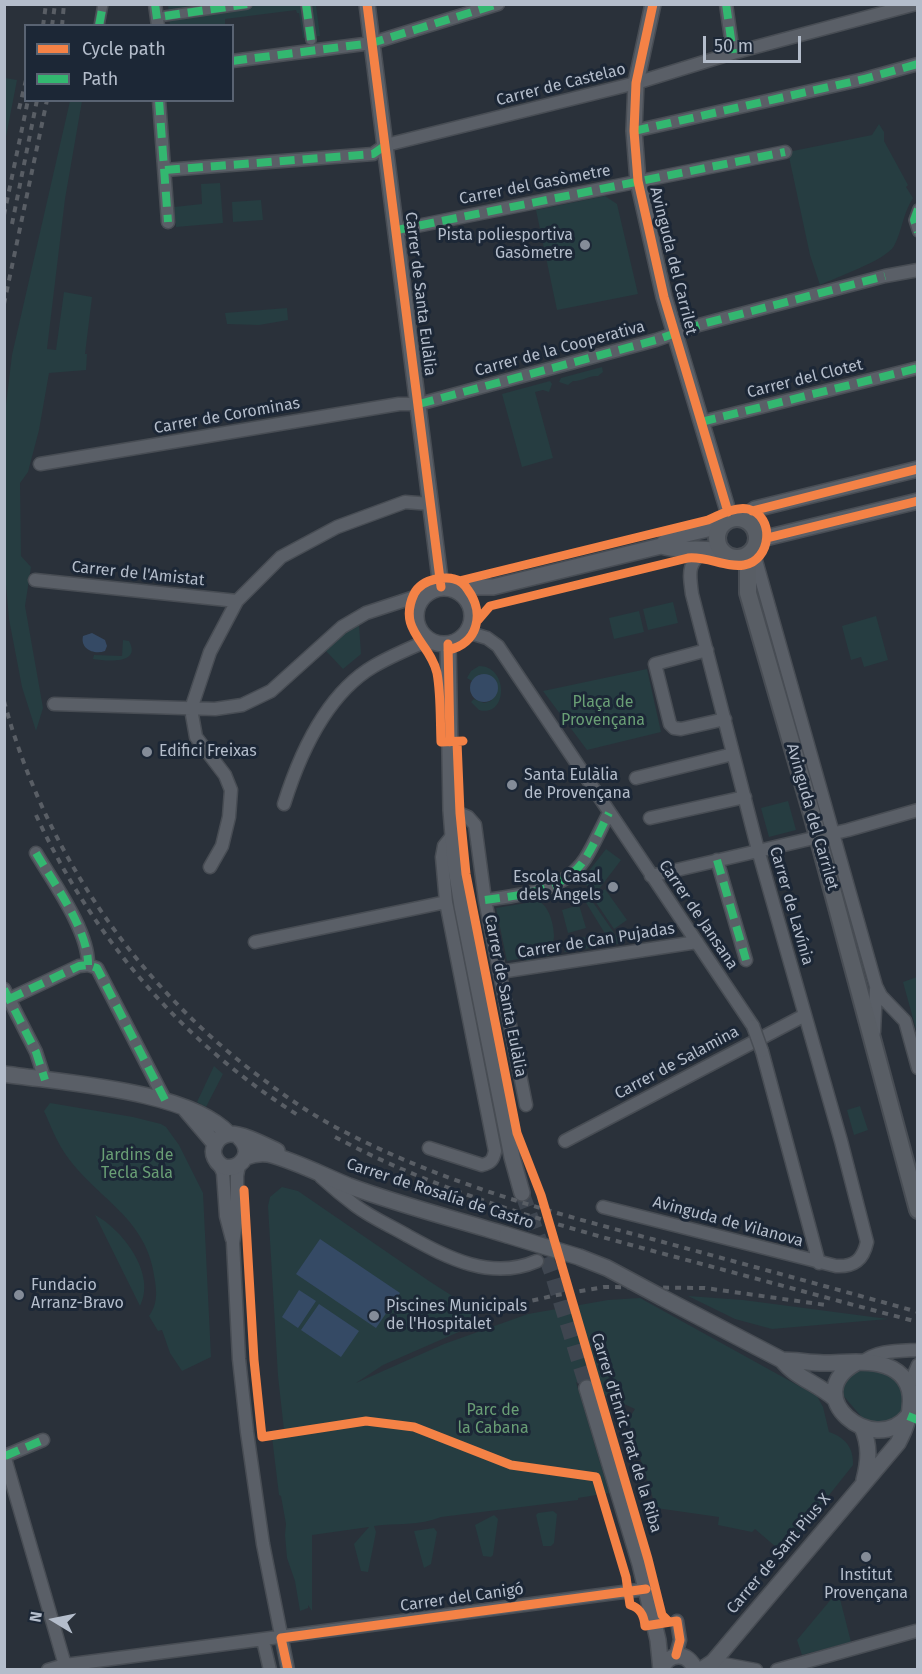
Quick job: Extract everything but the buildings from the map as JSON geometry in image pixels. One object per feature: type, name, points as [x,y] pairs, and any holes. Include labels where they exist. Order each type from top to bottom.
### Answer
[{"type":"main road","points":[[732,521],[753,524],[748,593],[717,542],[732,521]]},
{"type":"main road","points":[[726,555],[740,558],[753,548]]},
{"type":"main road","name":"Avinguda del Carrilet","points":[[748,593],[825,834],[873,1042],[918,1210]]},
{"type":"street","points":[[99,24],[103,4]]},
{"type":"street","points":[[155,4],[161,21],[247,4]]},
{"type":"street","points":[[306,4],[311,40]]},
{"type":"street","name":"Carrer de Santa Eulàlia","points":[[367,4],[441,590]]},
{"type":"street","points":[[234,62],[372,43],[498,4]]},
{"type":"street","name":"Avinguda del Carrilet","points":[[653,4],[636,83],[634,131],[638,181],[664,297],[732,521]]},
{"type":"street","points":[[726,4],[733,53]]},
{"type":"street","name":"Carrer de Castelao","points":[[165,170],[373,154],[386,145],[636,83],[733,53],[916,4]]},
{"type":"street","points":[[634,131],[855,81],[918,64]]},
{"type":"street","points":[[159,102],[168,222]]},
{"type":"street","name":"Carrer del Gasòmetre","points":[[397,230],[785,152]]},
{"type":"street","points":[[918,209],[914,220],[918,232]]},
{"type":"street","name":"Carrer de la Cooperativa","points":[[419,404],[675,334],[699,325],[874,279],[918,270]]},
{"type":"street","name":"Carrer del Clotet","points":[[701,422],[918,368]]},
{"type":"street","name":"Carrer de Corominas","points":[[40,464],[393,405],[419,404]]},
{"type":"street","points":[[54,704],[191,709],[215,709],[242,705],[271,691],[342,627],[366,614],[441,590],[493,587],[661,546],[670,538],[732,521],[754,509],[918,469]]},
{"type":"street","points":[[753,548],[918,501]]},
{"type":"street","points":[[210,867],[222,846],[230,817],[231,790],[225,776],[196,738],[191,709],[210,652],[237,601],[281,557],[336,527],[405,502],[431,504]]},
{"type":"street","points":[[661,546],[672,549],[692,547],[707,549],[726,555]]},
{"type":"street","name":"Avinguda del Carrilet","points":[[753,548],[825,834],[876,986],[881,996],[905,1021],[918,1068]]},
{"type":"street","name":"Carrer de Lavínia","points":[[707,549],[694,559],[689,574],[758,850],[841,1141],[867,1242],[863,1255],[857,1262],[845,1266]]},
{"type":"street","name":"Carrer de l'Amistat","points":[[35,580],[237,601]]},
{"type":"street","points":[[471,606],[493,587]]},
{"type":"street","points":[[441,590],[466,598],[471,606],[472,616],[467,632],[455,642],[448,644],[429,640],[416,622],[418,605],[441,590]]},
{"type":"street","name":"Carrer de Jansana","points":[[467,632],[488,638],[498,646],[753,1026],[762,1051],[819,1263]]},
{"type":"street","points":[[284,804],[293,776],[315,730],[330,707],[348,687],[372,667],[429,640]]},
{"type":"street","name":"Carrer de Santa Eulàlia","points":[[448,644],[452,836],[462,906],[512,1157],[522,1193]]},
{"type":"street","points":[[707,650],[655,664],[670,724],[674,728],[681,729],[725,719]]},
{"type":"street","points":[[636,778],[733,754]]},
{"type":"street","points":[[650,818],[745,797]]},
{"type":"street","name":"Carrer de Santa Eulàlia","points":[[451,810],[468,817],[475,825],[486,900],[526,1105]]},
{"type":"street","points":[[651,876],[918,810]]},
{"type":"street","points":[[486,900],[537,892],[570,875],[585,858],[609,813]]},
{"type":"street","name":"Carrer de Santa Eulàlia","points":[[429,1148],[482,1165],[493,1159],[495,1151],[446,902],[442,856],[444,846],[452,836]]},
{"type":"street","points":[[36,853],[71,912],[88,953],[88,965]]},
{"type":"street","points":[[717,860],[746,960]]},
{"type":"street","points":[[255,942],[446,902]]},
{"type":"street","name":"Carrer de Can Pujadas","points":[[500,972],[696,942]]},
{"type":"street","points":[[45,1080],[36,1052],[7,994],[79,966],[88,965],[100,972],[165,1100]]},
{"type":"street","name":"Avinguda del Carrilet","points":[[873,1042],[876,986]]},
{"type":"street","name":"Carrer de Salamina","points":[[565,1141],[805,1015]]},
{"type":"street","name":"Carrer de Rosalía de Castro","points":[[4,1074],[118,1090],[165,1100],[201,1115],[234,1136],[249,1139],[275,1150],[292,1162]]},
{"type":"street","name":"Carrer de Rosalía de Castro","points":[[184,1108],[215,1144]]},
{"type":"street","points":[[233,1243],[226,1216],[223,1173],[214,1155],[218,1139],[234,1136],[246,1146],[237,1176],[237,1216],[233,1243],[239,1359],[263,1544],[288,1670]]},
{"type":"street","name":"Carrer de Rosalía de Castro","points":[[242,1161],[263,1154],[292,1162],[379,1196],[579,1257],[607,1268],[782,1360],[859,1363],[877,1354],[918,1350]]},
{"type":"street","points":[[219,1164],[229,1168],[242,1161]]},
{"type":"street","name":"Carrer de Rosalía de Castro","points":[[313,1170],[357,1207],[447,1257],[475,1266],[506,1269],[526,1266],[537,1261]]},
{"type":"street","name":"Avinguda de Vilanova","points":[[603,1206],[819,1263],[845,1266]]},
{"type":"street","name":"Carrer de Rosalía de Castro","points":[[782,1360],[790,1370],[810,1380],[834,1398]]},
{"type":"street","points":[[861,1427],[871,1430],[887,1430],[913,1418],[909,1386],[903,1376],[893,1369],[879,1364],[859,1363],[845,1369],[835,1384],[834,1398],[841,1410],[861,1427],[867,1439],[868,1451],[863,1482]]},
{"type":"street","points":[[909,1386],[918,1365]]},
{"type":"street","name":"Carrer d'Enric Prat de la Riba","points":[[587,1388],[646,1589],[658,1640],[661,1670]]},
{"type":"street","name":"Carrer de Sant Pius X","points":[[705,1662],[898,1443],[913,1418]]},
{"type":"street","points":[[43,1440],[5,1456],[65,1665]]},
{"type":"street","name":"Carrer del Canigó","points":[[48,1670],[65,1665],[646,1589]]},
{"type":"street","points":[[661,1670],[664,1664],[674,1656],[680,1640],[677,1621]]},
{"type":"street","points":[[777,1670],[916,1630]]},
{"type":"street","points":[[263,1640],[270,1670]]},
{"type":"street","name":"Carrer d'Enric Prat de la Riba","points":[[658,1640],[674,1656]]},
{"type":"street","points":[[674,1656],[756,1670]]},
{"type":"green space","points":[[168,5],[316,5],[320,36],[303,38],[299,13],[296,10],[225,19],[225,24],[170,24]]},
{"type":"green space","points":[[4,78],[17,80],[5,142]]},
{"type":"green space","points":[[70,102],[82,102],[65,199],[47,349],[56,350],[64,292],[92,297],[85,354],[87,354],[86,370],[49,373],[39,430],[28,472],[20,483],[21,556],[31,567],[25,606],[43,708],[36,731],[22,687],[9,619],[5,574],[5,413],[12,355]]},
{"type":"green space","points":[[879,124],[884,132],[884,141],[913,198],[897,240],[889,251],[872,262],[820,285],[810,255],[788,152],[872,135]]},
{"type":"green space","points":[[220,183],[223,223],[176,227],[174,207],[202,204],[201,184]]},
{"type":"green space","name":"Pista poliesportiva Gasòmetre","points":[[605,196],[617,204],[638,294],[557,310],[536,210]]},
{"type":"green space","points":[[261,200],[263,220],[233,222],[232,202]]},
{"type":"green space","points":[[287,308],[288,320],[259,325],[227,324],[225,313]]},
{"type":"green space","points":[[602,367],[603,372],[598,376],[573,381],[568,385],[559,382],[561,378]]},
{"type":"green space","points":[[550,381],[552,384],[549,392],[543,390],[535,392],[553,458],[522,467],[502,394]]},
{"type":"green space","points":[[673,602],[678,623],[648,630],[643,609]]},
{"type":"green space","points":[[639,611],[644,632],[614,639],[609,618]]},
{"type":"green space","points":[[876,616],[888,660],[864,667],[861,657],[851,660],[842,626]]},
{"type":"green space","points":[[359,625],[361,654],[343,669],[326,651],[344,633]]},
{"type":"green space","points":[[123,640],[129,641],[132,649],[127,658],[114,661],[93,659],[94,655],[122,656]]},
{"type":"green space","points":[[479,666],[489,668],[500,682],[500,700],[489,710],[479,710],[471,702],[474,699],[484,703],[491,701],[497,684],[493,678],[480,674],[472,681],[467,678],[471,671]]},
{"type":"green space","name":"Plaça de Provençana","points":[[647,669],[661,732],[587,750],[543,691]]},
{"type":"green space","points":[[788,801],[796,830],[769,837],[761,808]]},
{"type":"green space","points":[[606,849],[621,860],[596,893],[581,881]]},
{"type":"green space","points":[[605,889],[627,920],[614,929],[593,898]]},
{"type":"green space","points":[[590,898],[621,943],[612,945],[585,901]]},
{"type":"green space","points":[[538,901],[548,911],[553,926],[554,939],[549,956],[531,957],[531,960],[526,961],[525,958],[507,961],[496,908]]},
{"type":"green space","points":[[579,905],[586,928],[568,933],[562,910]]},
{"type":"green space","points":[[578,937],[593,938],[604,946],[564,952],[571,941]]},
{"type":"green space","points":[[918,977],[917,1033],[903,982]]},
{"type":"green space","points":[[214,1066],[223,1074],[206,1107],[197,1102]]},
{"type":"green space","name":"Jardins de Tecla Sala","points":[[50,1103],[161,1124],[166,1127],[179,1145],[203,1193],[211,1357],[182,1371],[170,1353],[162,1330],[158,1331],[149,1316],[155,1304],[156,1286],[150,1259],[142,1240],[132,1224],[77,1169],[64,1152],[44,1111]]},
{"type":"green space","points":[[860,1106],[868,1130],[854,1135],[847,1110]]},
{"type":"green space","name":"Parc de la Cabana","points":[[282,1187],[298,1191],[471,1308],[477,1324],[383,1365],[356,1383],[444,1344],[528,1314],[608,1300],[640,1298],[817,1396],[823,1407],[829,1432],[844,1440],[850,1448],[853,1465],[783,1553],[755,1529],[752,1532],[718,1525],[719,1517],[656,1508],[628,1420],[635,1409],[576,1382],[609,1493],[578,1498],[578,1500],[441,1517],[416,1523],[374,1526],[376,1532],[368,1572],[361,1571],[354,1544],[369,1527],[312,1535],[312,1611],[308,1605],[308,1608],[300,1611],[295,1581],[287,1558],[286,1524],[279,1495],[272,1437],[293,1428],[284,1430],[278,1376],[268,1206],[270,1197]]},
{"type":"green space","points":[[95,1215],[116,1231],[134,1254],[144,1280],[144,1293],[140,1306]]},
{"type":"green space","points":[[688,1296],[743,1300],[888,1319],[772,1329],[735,1319]]},
{"type":"green space","points":[[862,1369],[888,1374],[901,1389],[904,1407],[892,1419],[877,1423],[866,1422],[841,1393],[840,1382],[854,1370]]},
{"type":"green space","points":[[553,1511],[557,1514],[554,1543],[551,1546],[543,1546],[536,1515]]},
{"type":"green space","points":[[494,1515],[498,1519],[493,1555],[483,1556],[475,1525]]},
{"type":"green space","points":[[434,1528],[437,1532],[431,1564],[424,1568],[414,1531]]},
{"type":"green space","points":[[838,1591],[851,1642],[802,1655],[797,1640]]},
{"type":"water","points":[[92,633],[105,640],[107,646],[105,651],[92,651],[86,648],[83,636]]},
{"type":"water","points":[[484,674],[494,678],[498,688],[494,698],[484,702],[474,698],[470,688],[474,678]]},
{"type":"water","points":[[320,1239],[400,1293],[376,1328],[296,1274]]},
{"type":"water","points":[[299,1290],[316,1301],[298,1328],[282,1317]]},
{"type":"water","points":[[319,1304],[359,1331],[341,1357],[301,1330]]},
{"type":"tunnel","points":[[522,1193],[552,1274],[587,1388]]},
{"type":"railway","points":[[43,24],[46,4]]},
{"type":"railway","points":[[52,24],[55,4]]},
{"type":"railway","points":[[62,24],[64,4]]},
{"type":"railway","points":[[19,109],[24,88]]},
{"type":"railway","points":[[4,215],[28,102]]},
{"type":"railway","points":[[12,224],[37,102]]},
{"type":"railway","points":[[4,304],[47,102]]},
{"type":"railway","points":[[4,701],[22,757],[44,811],[71,863],[102,913],[137,959],[176,1003],[218,1043],[302,1107],[333,1126],[380,1149],[494,1194],[918,1312]]},
{"type":"railway","points":[[36,815],[59,861],[85,904],[114,946],[146,986],[219,1057],[301,1117]]},
{"type":"railway","points":[[335,1137],[415,1175],[540,1219],[918,1322]]},
{"type":"railway","points":[[509,1306],[604,1287],[705,1288],[826,1305]]},
{"type":"marked path","points":[[99,24],[103,4]]},
{"type":"marked path","points":[[155,4],[158,24]]},
{"type":"marked path","points":[[165,16],[247,4]]},
{"type":"marked path","points":[[306,4],[311,40]]},
{"type":"marked path","points":[[234,61],[372,43],[498,4]]},
{"type":"marked path","points":[[726,4],[733,53]]},
{"type":"marked path","points":[[634,131],[864,79],[918,64]]},
{"type":"marked path","points":[[159,102],[168,222]]},
{"type":"marked path","points":[[165,170],[373,154],[386,145]]},
{"type":"marked path","points":[[397,230],[785,152]]},
{"type":"marked path","points":[[918,209],[914,220],[918,232]]},
{"type":"marked path","points":[[419,404],[656,340],[699,325],[885,276]]},
{"type":"marked path","points":[[701,422],[918,368]]},
{"type":"marked path","points":[[485,900],[527,894],[565,879],[585,859],[609,813]]},
{"type":"marked path","points":[[36,853],[60,892],[83,937],[88,965]]},
{"type":"marked path","points":[[717,860],[746,960]]},
{"type":"marked path","points":[[9,999],[79,966],[88,965],[97,968],[165,1100]]},
{"type":"marked path","points":[[4,989],[36,1052],[45,1080]]},
{"type":"marked path","points":[[908,1416],[918,1420]]},
{"type":"marked path","points":[[5,1456],[43,1440]]},
{"type":"cycle path","points":[[367,4],[441,587]]},
{"type":"cycle path","points":[[653,4],[636,83],[634,131],[638,181],[664,297],[728,512]]},
{"type":"cycle path","points":[[752,511],[918,469]]},
{"type":"cycle path","points":[[767,538],[918,501]]},
{"type":"cycle path","points":[[459,581],[708,520],[738,509],[748,509],[757,513],[763,520],[767,538],[765,547],[753,562],[744,565],[730,565],[688,558],[490,606],[478,620]]},
{"type":"cycle path","points":[[448,650],[466,641],[476,626],[477,618],[473,599],[465,586],[456,580],[445,578],[429,581],[418,589],[414,594],[409,618],[416,636],[428,653],[437,673],[441,742],[463,741]]},
{"type":"cycle path","points":[[448,644],[450,742]]},
{"type":"cycle path","points":[[457,742],[460,813],[466,874],[517,1133],[541,1195],[648,1559],[662,1615],[669,1622]]},
{"type":"cycle path","points":[[244,1190],[254,1360],[262,1437],[366,1421],[414,1427],[511,1465],[596,1477],[626,1577],[630,1605],[641,1613],[645,1626],[677,1621],[680,1640],[676,1655]]},
{"type":"cycle path","points":[[288,1670],[281,1638],[646,1589]]},
{"type":"place","name":"Pista poliesportiva Gasòmetre","points":[[585,245]]},
{"type":"place","name":"Edifici Freixas","points":[[147,752]]},
{"type":"place","name":"Santa Eulàlia de Provençana","points":[[512,785]]},
{"type":"place","name":"Escola Casal dels Àngels","points":[[613,887]]},
{"type":"place","name":"Fundacio Arranz-Bravo","points":[[19,1295]]},
{"type":"place","name":"Piscines Municipals de l'Hospitalet","points":[[374,1316]]},
{"type":"place","name":"Institut Provençana","points":[[866,1557]]}]
